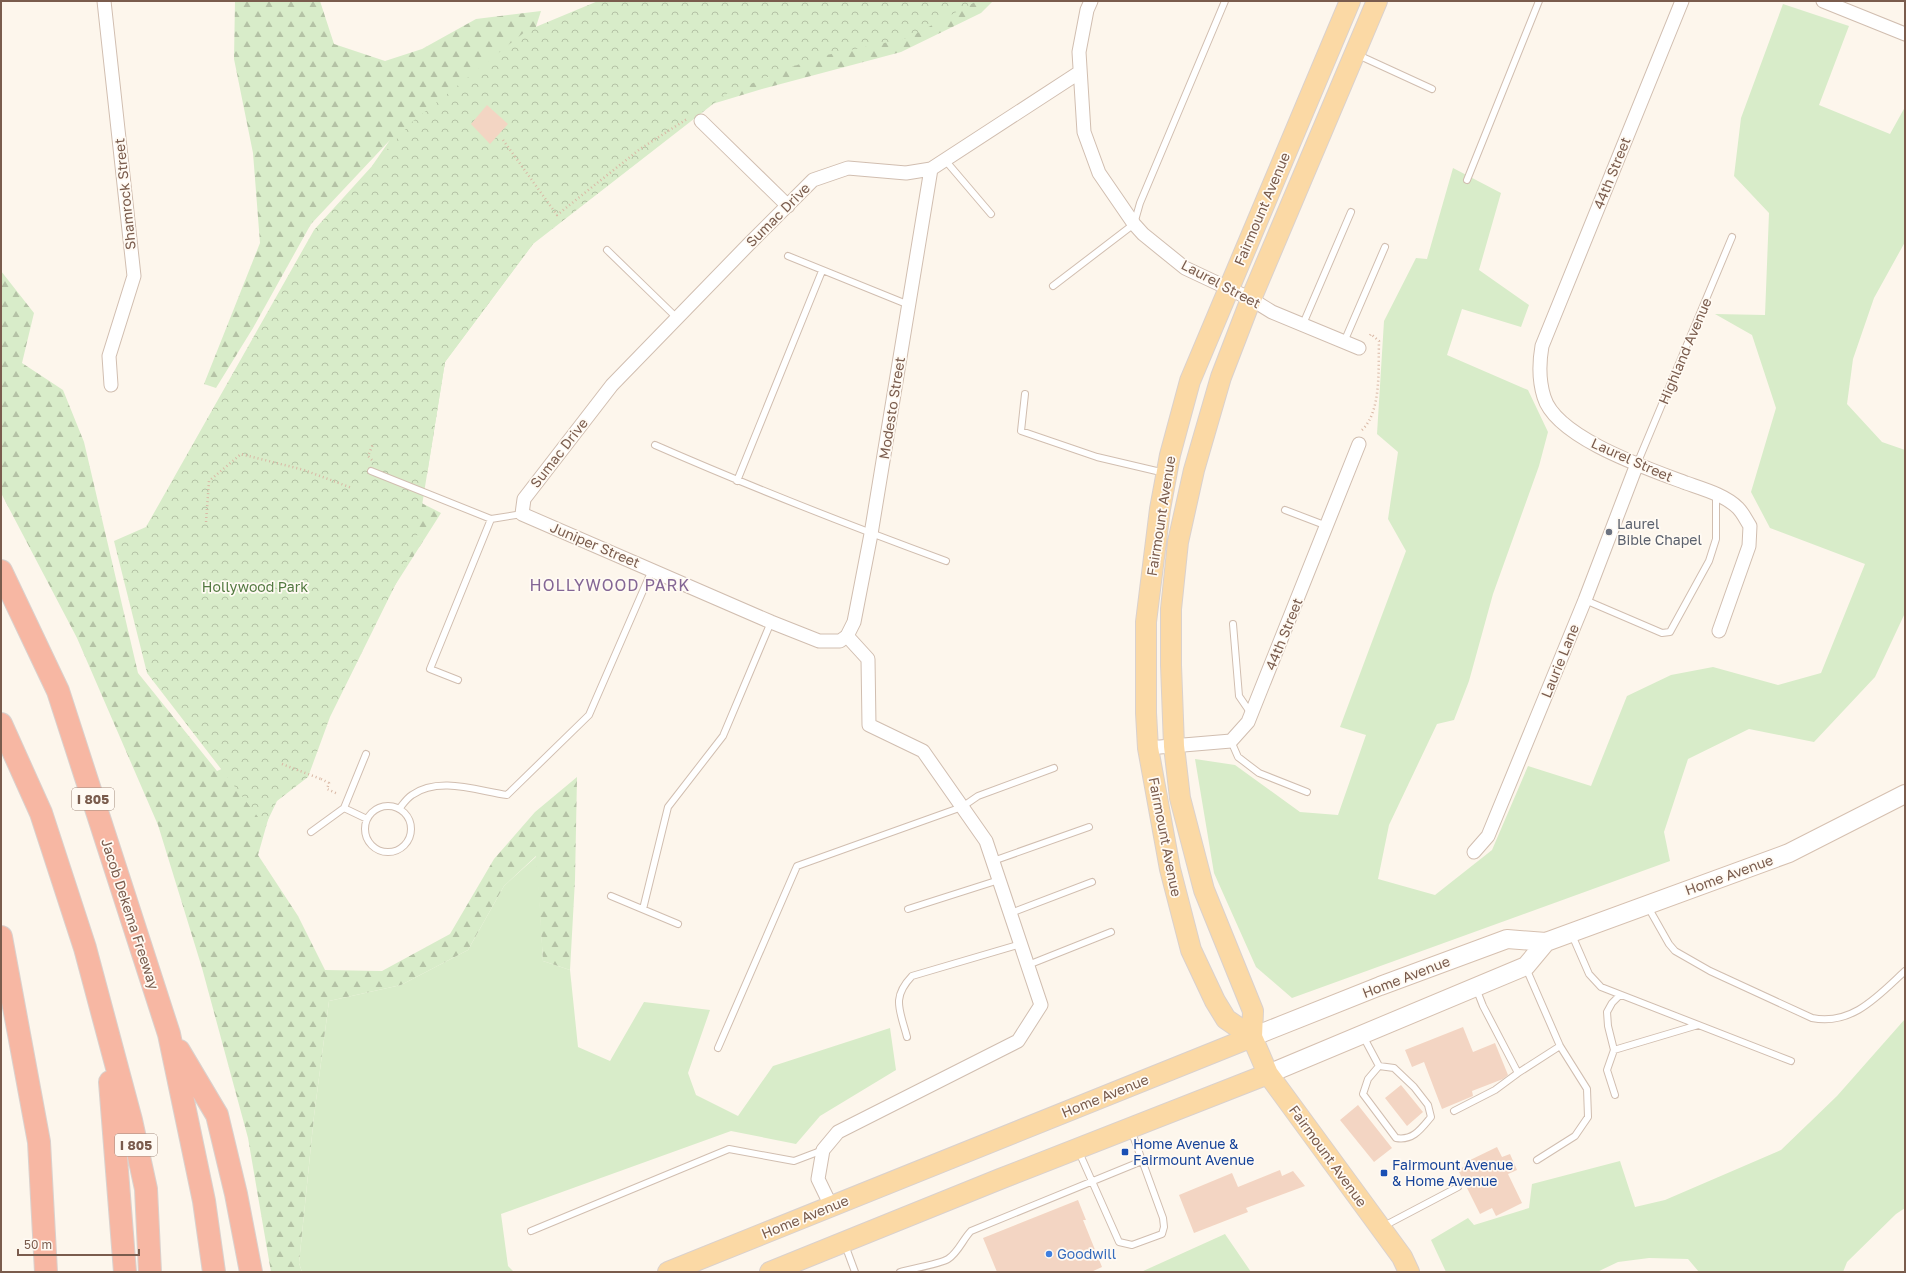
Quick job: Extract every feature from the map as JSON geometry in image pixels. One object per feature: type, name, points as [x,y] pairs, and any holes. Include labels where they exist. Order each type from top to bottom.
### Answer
[{"type":"highway","name":"Jacob Dekema Freeway","points":[[1,571],[58,691],[169,1034],[202,1194],[214,1272]]},
{"type":"highway","name":"I 805","points":[[1,724],[42,812],[85,948],[130,1120],[146,1189],[150,1272]]},
{"type":"highway","points":[[1,937],[39,1142],[46,1272]]},
{"type":"highway","points":[[104,1021],[125,1272]]},
{"type":"highway","points":[[169,1034],[217,1116],[236,1194],[251,1272]]},
{"type":"main road","name":"Fairmount Avenue","points":[[1252,1037],[1226,1019],[1215,1001],[1191,950],[1170,869],[1148,748],[1146,713],[1146,622],[1160,509],[1167,473],[1190,381],[1350,1]]},
{"type":"main road","name":"Fairmount Avenue","points":[[1377,1],[1251,299],[1221,377],[1194,470],[1178,542],[1171,609],[1174,746],[1180,798],[1204,890],[1253,1011],[1252,1037],[1268,1074],[1402,1257],[1409,1272]]},
{"type":"main road","name":"Home Avenue","points":[[668,1272],[1380,986],[1507,939],[1546,942],[1571,934],[1789,853],[1905,794]]},
{"type":"main road","points":[[770,1272],[1268,1074],[1526,966],[1546,942]]},
{"type":"street","name":"Shamrock Street","points":[[104,1],[134,276],[109,356],[111,384]]},
{"type":"street","points":[[1080,72],[1079,52],[1087,10],[1091,1]]},
{"type":"street","name":"44th Street","points":[[1542,346],[1682,1]]},
{"type":"street","points":[[1825,1],[1905,34]]},
{"type":"street","name":"Sumac Drive","points":[[522,514],[524,499],[612,385],[813,180],[848,168],[906,173],[931,169],[1080,72]]},
{"type":"street","name":"Laurel Street","points":[[1080,72],[1084,132],[1099,173],[1134,224],[1143,234],[1185,268],[1251,299],[1272,312],[1359,348]]},
{"type":"street","points":[[701,121],[788,206]]},
{"type":"street","name":"Modesto Street","points":[[843,638],[854,622],[871,534],[931,169]]},
{"type":"street","name":"Laurel Street","points":[[1542,346],[1539,362],[1544,398],[1555,417],[1590,443],[1637,464],[1716,494],[1737,508],[1750,526],[1749,546],[1719,631]]},
{"type":"street","name":"44th Street","points":[[1231,741],[1248,722],[1252,715],[1360,444]]},
{"type":"street","name":"Laurie Lane","points":[[1474,852],[1488,836],[1585,600],[1637,464]]},
{"type":"street","name":"Juniper Street","points":[[522,514],[771,622],[819,641],[843,638]]},
{"type":"street","points":[[831,1206],[818,1179],[822,1150],[838,1132],[1018,1041],[1041,1005],[986,841],[923,751],[869,725],[868,659],[843,638]]},
{"type":"street","points":[[1148,748],[1231,741]]},
{"type":"lane","points":[[1053,286],[1134,224],[1140,203],[1225,1]]},
{"type":"lane","points":[[1467,180],[1539,1]]},
{"type":"lane","points":[[1354,54],[1432,90]]},
{"type":"lane","points":[[945,160],[991,214]]},
{"type":"lane","points":[[1303,324],[1351,212]]},
{"type":"lane","name":"Highland Avenue","points":[[1637,464],[1732,237]]},
{"type":"lane","points":[[1344,342],[1385,247]]},
{"type":"lane","points":[[607,250],[677,318]]},
{"type":"lane","points":[[788,256],[909,305]]},
{"type":"lane","points":[[737,481],[822,271]]},
{"type":"lane","points":[[1025,394],[1021,432],[1097,458],[1167,473]]},
{"type":"lane","points":[[654,445],[737,481],[871,534],[946,561]]},
{"type":"lane","points":[[371,471],[491,519],[522,514]]},
{"type":"lane","points":[[1585,600],[1662,633],[1670,632],[1709,561],[1716,539],[1716,494]]},
{"type":"lane","points":[[1285,510],[1327,526]]},
{"type":"lane","points":[[458,680],[430,669],[491,519]]},
{"type":"lane","points":[[399,809],[411,795],[427,788],[444,785],[507,796],[589,715],[652,570]]},
{"type":"lane","points":[[643,909],[668,807],[723,736],[771,622]]},
{"type":"lane","points":[[1233,624],[1240,696],[1243,704],[1252,715]]},
{"type":"lane","points":[[1231,741],[1238,757],[1259,773],[1308,792]]},
{"type":"lane","points":[[311,832],[344,808],[366,754]]},
{"type":"lane","points":[[718,1048],[797,866],[962,807],[978,796],[1054,768]]},
{"type":"lane","points":[[392,807],[399,809],[410,820],[411,836],[401,849],[394,852],[386,852],[372,846],[366,833],[365,826],[368,819],[378,809],[392,807]]},
{"type":"lane","points":[[344,808],[368,819]]},
{"type":"lane","points":[[993,861],[1089,828]]},
{"type":"lane","points":[[908,909],[999,880]]},
{"type":"lane","points":[[1011,914],[1092,882]]},
{"type":"lane","points":[[611,896],[678,924]]},
{"type":"lane","points":[[1647,906],[1669,944],[1675,951],[1710,971],[1812,1018],[1826,1020],[1840,1018],[1856,1012],[1874,999],[1905,970]]},
{"type":"lane","points":[[1028,965],[1111,932]]},
{"type":"lane","points":[[1571,934],[1593,981],[1601,987],[1791,1061]]},
{"type":"lane","points":[[907,1037],[898,1003],[902,987],[912,976],[1021,944]]},
{"type":"lane","points":[[1526,966],[1560,1046],[1588,1089],[1588,1117],[1575,1136],[1537,1160]]},
{"type":"lane","points":[[1475,987],[1483,1006],[1518,1073]]},
{"type":"lane","points":[[1614,1094],[1607,1070],[1614,1050],[1608,1026],[1607,1012],[1612,1003],[1620,995]]},
{"type":"lane","points":[[1614,1050],[1698,1025]]},
{"type":"lane","points":[[1362,1035],[1379,1066]]},
{"type":"lane","points":[[1454,1111],[1495,1090],[1560,1046]]},
{"type":"lane","points":[[1379,1066],[1394,1068],[1414,1087],[1428,1105],[1431,1117],[1416,1134],[1404,1140],[1396,1138],[1363,1094],[1368,1079],[1379,1066]]},
{"type":"lane","points":[[1077,1149],[1118,1242],[1132,1245],[1162,1234],[1164,1227],[1163,1218],[1130,1128]]},
{"type":"lane","points":[[531,1231],[729,1149],[794,1161],[822,1150]]},
{"type":"lane","points":[[900,1272],[921,1269],[948,1259],[959,1247],[964,1237],[971,1231],[1142,1161]]},
{"type":"lane","points":[[1381,1228],[1458,1187]]},
{"type":"lane","points":[[844,1242],[854,1272]]},
{"type":"path","points":[[503,140],[558,215],[640,149],[694,114],[701,121]]},
{"type":"path","points":[[1359,348],[1372,334],[1379,341],[1378,387],[1368,423],[1357,434],[1360,444]]},
{"type":"path","points":[[373,444],[368,456],[373,460]]},
{"type":"path","points":[[206,522],[209,482],[241,454],[304,470],[352,488]]},
{"type":"path","points":[[282,764],[330,783],[327,789],[338,795]]},
{"type":"green space","points":[[235,1],[320,1],[334,44],[385,61],[422,49],[476,19],[541,11],[533,36],[533,244],[445,362],[427,475],[372,166],[390,140],[311,224],[253,328],[216,388],[204,384],[260,243],[253,153],[234,59]]},
{"type":"green space","name":"Hollywood Park","points":[[598,1],[977,1],[908,38],[817,57],[726,94],[533,244],[445,362],[416,543],[330,717],[308,777],[277,801],[265,826],[147,673],[114,541],[146,527],[314,230],[412,122],[526,31]]},
{"type":"green space","points":[[736,1],[993,1],[981,13],[901,52],[762,89],[699,108]]},
{"type":"green space","points":[[1783,4],[1849,26],[1819,105],[1890,134],[1905,107],[1905,242],[1874,298],[1853,359],[1847,404],[1882,442],[1905,450],[1905,613],[1875,677],[1814,742],[1749,729],[1688,759],[1664,832],[1670,861],[1292,998],[1256,967],[1214,873],[1195,759],[1235,765],[1300,812],[1338,815],[1366,735],[1340,727],[1406,551],[1388,519],[1398,452],[1377,434],[1384,321],[1416,258],[1427,259],[1453,168],[1501,193],[1479,270],[1529,305],[1521,327],[1462,309],[1447,355],[1528,390],[1548,432],[1539,466],[1493,594],[1469,681],[1454,720],[1437,724],[1389,825],[1378,879],[1435,895],[1492,850],[1528,766],[1591,786],[1627,696],[1671,675],[1713,667],[1778,685],[1821,673],[1865,564],[1770,528],[1751,492],[1776,408],[1752,335],[1715,314],[1765,315],[1769,213],[1734,176],[1741,118]]},
{"type":"green space","points":[[1,271],[34,313],[22,363],[63,390],[84,442],[138,673],[217,771],[285,741],[400,492],[441,513],[373,620],[275,795],[258,855],[298,916],[325,970],[382,971],[450,934],[494,859],[535,812],[577,777],[575,880],[570,970],[543,961],[536,856],[504,886],[468,950],[401,985],[329,1001],[314,1116],[299,1263],[302,1272],[271,1272],[248,1138],[202,968],[158,825],[77,638],[1,493]]},
{"type":"green space","points":[[537,856],[543,961],[570,970],[578,1047],[610,1061],[644,1002],[710,1010],[688,1073],[696,1095],[738,1116],[773,1066],[890,1028],[896,1070],[820,1116],[796,1144],[731,1131],[501,1214],[508,1266],[514,1272],[302,1272],[299,1263],[314,1116],[329,1001],[401,985],[468,950],[504,886]]},
{"type":"green space","points":[[1905,1019],[1905,1208],[1896,1214],[1847,1262],[1843,1272],[1699,1272],[1688,1259],[1649,1258],[1618,1262],[1597,1272],[1446,1272],[1431,1240],[1468,1218],[1474,1225],[1529,1208],[1532,1184],[1620,1161],[1635,1207],[1665,1200],[1781,1150],[1837,1096]]},
{"type":"green space","points":[[1225,1234],[1251,1272],[1141,1272]]},
{"type":"building","points":[[487,105],[508,124],[490,144],[471,124]]},
{"type":"building","points":[[1463,1027],[1473,1052],[1495,1043],[1508,1075],[1503,1079],[1472,1091],[1473,1096],[1442,1109],[1424,1062],[1412,1067],[1405,1050]]},
{"type":"building","points":[[1401,1085],[1423,1112],[1407,1126],[1385,1098]]},
{"type":"building","points":[[1358,1105],[1392,1148],[1374,1162],[1340,1120]]},
{"type":"building","points":[[1497,1147],[1502,1157],[1510,1154],[1517,1170],[1508,1174],[1522,1203],[1496,1216],[1492,1208],[1480,1214],[1458,1170],[1465,1166],[1464,1163]]},
{"type":"building","points":[[1280,1170],[1282,1176],[1293,1171],[1305,1186],[1246,1208],[1248,1212],[1194,1233],[1179,1195],[1232,1173],[1238,1187]]},
{"type":"building","points":[[1078,1200],[1086,1220],[1083,1220],[1102,1267],[1091,1272],[997,1272],[983,1238]]},
{"type":"place","name":"Laurel Bible Chapel","points":[[1609,532]]},
{"type":"place","name":"Home Avenue & Fairmount Avenue","points":[[1125,1152]]},
{"type":"place","name":"Fairmount Avenue & Home Avenue","points":[[1384,1173]]},
{"type":"place","name":"Goodwill","points":[[1049,1254]]},
{"type":"district","name":"HOLLYWOOD PARK","points":[[610,585]]}]
